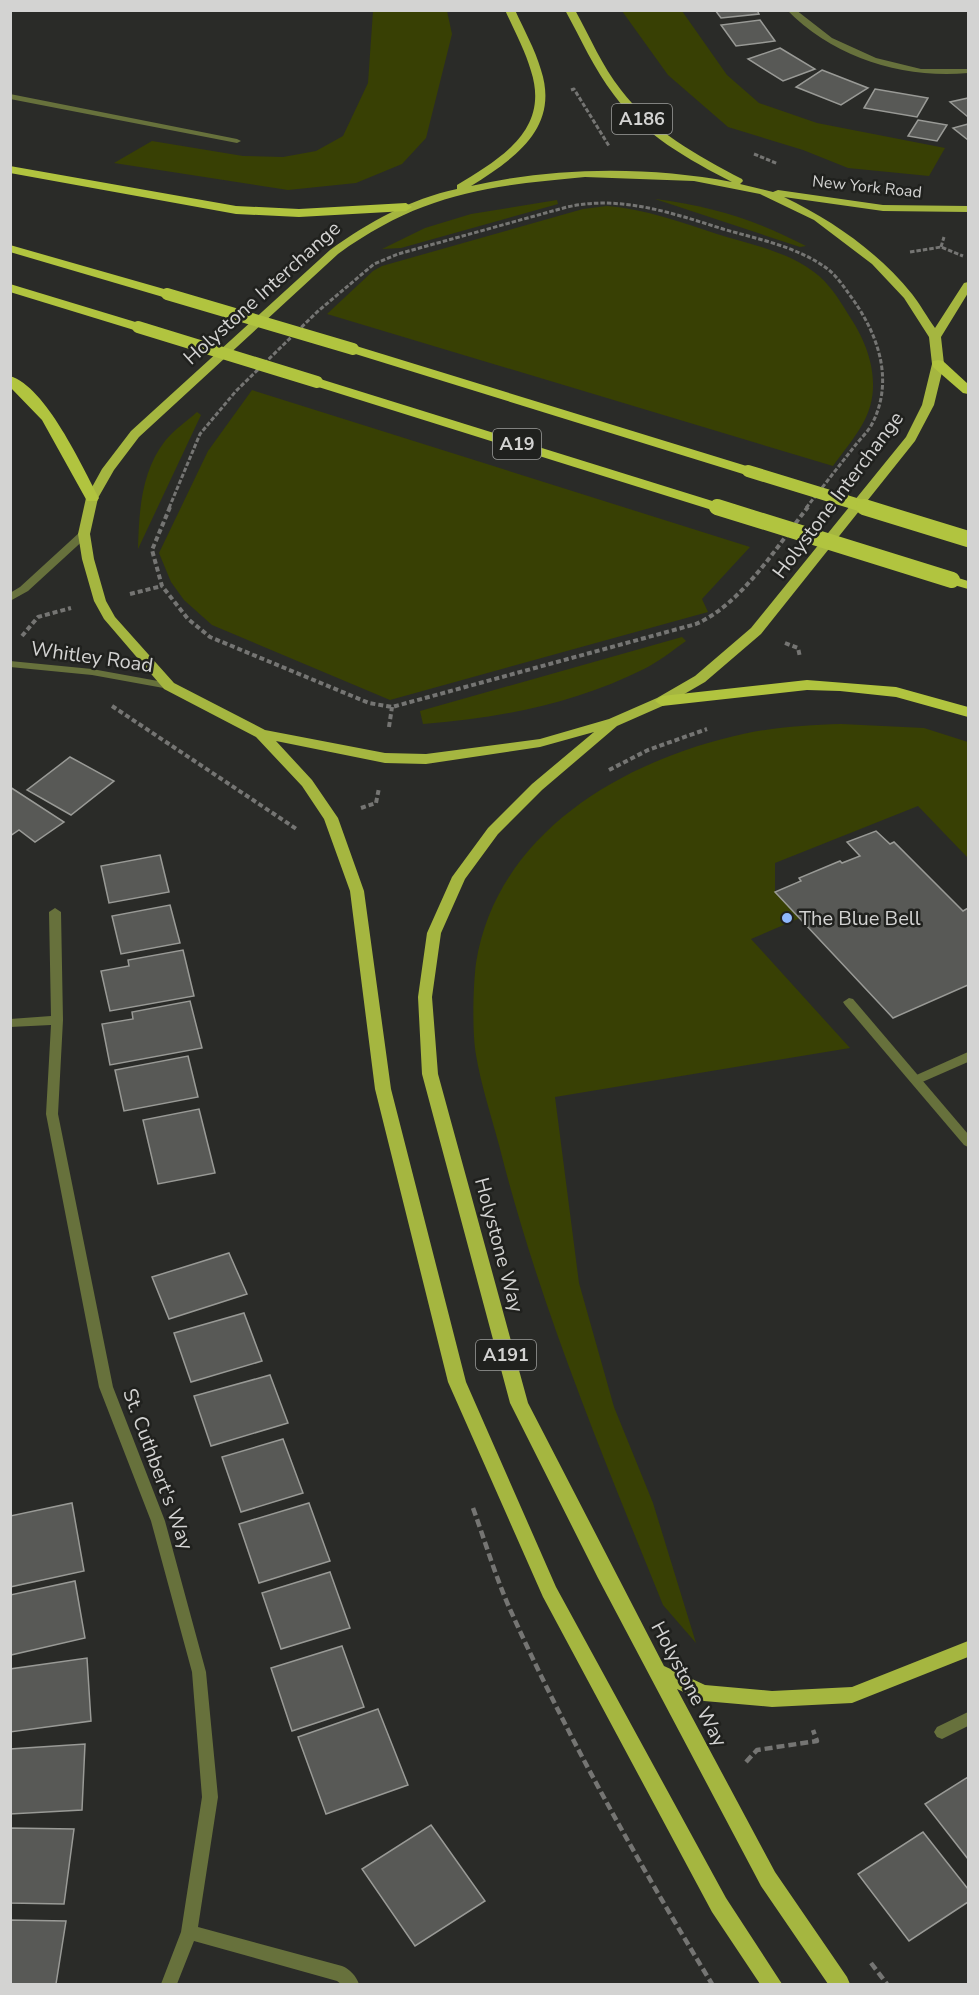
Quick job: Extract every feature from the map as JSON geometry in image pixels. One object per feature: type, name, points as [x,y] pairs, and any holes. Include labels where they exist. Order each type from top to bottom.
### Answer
[{"type":"highway","points":[[10,169],[236,210],[299,213],[406,207]]},
{"type":"highway","name":"A19","points":[[10,248],[353,349],[969,539]]},
{"type":"highway","name":"A19","points":[[10,288],[969,585]]},
{"type":"highway","points":[[938,364],[969,390]]},
{"type":"highway","points":[[10,380],[20,386],[43,412],[92,498]]},
{"type":"highway","points":[[662,701],[807,685],[896,692],[969,712]]},
{"type":"main road","points":[[456,190],[490,169],[516,149],[533,126],[541,106],[541,91],[534,67],[510,10]]},
{"type":"main road","name":"A186","points":[[570,10],[611,83],[642,118],[705,164],[758,189]]},
{"type":"main road","name":"Holystone Interchange","points":[[607,174],[694,178],[758,189],[818,218],[876,262],[908,296],[935,337],[938,364],[928,405],[911,438],[773,612],[732,654],[700,679],[662,701],[615,722],[540,743],[426,759],[385,758],[261,734],[169,686],[110,619],[100,601],[88,559],[84,534],[92,498],[108,469],[144,426],[334,252],[358,232],[406,207],[456,190],[545,177],[607,174]]},
{"type":"main road","name":"New York Road","points":[[758,189],[883,208],[969,209]]},
{"type":"main road","points":[[935,337],[969,285]]},
{"type":"main road","name":"Holystone Way","points":[[615,722],[537,787],[493,831],[459,877],[434,933],[425,997],[430,1074],[519,1403],[768,1879],[840,1984]]},
{"type":"main road","name":"A191","points":[[261,734],[307,783],[331,819],[357,891],[383,1089],[457,1382],[549,1591],[718,1905],[772,1984]]},
{"type":"main road","points":[[658,1672],[704,1693],[772,1699],[852,1695],[969,1649]]},
{"type":"street","points":[[792,12],[803,10]]},
{"type":"street","points":[[792,12],[818,33],[876,61],[918,71],[969,72]]},
{"type":"street","points":[[10,96],[237,141]]},
{"type":"street","points":[[10,598],[24,589],[84,534]]},
{"type":"street","name":"Whitley Road","points":[[10,664],[92,672],[169,686]]},
{"type":"street","name":"St. Cuthbert's Way","points":[[55,912],[57,1020],[52,1114],[106,1387],[158,1521],[199,1672],[210,1797],[189,1932],[169,1984]]},
{"type":"street","points":[[849,1002],[969,1142]]},
{"type":"street","points":[[10,1023],[57,1020]]},
{"type":"street","points":[[916,1080],[969,1057]]},
{"type":"street","points":[[942,1732],[969,1719]]},
{"type":"street","points":[[189,1932],[342,1974],[351,1984]]},
{"type":"path","points":[[574,89],[609,142]]},
{"type":"path","points":[[915,251],[941,247],[958,254]]},
{"type":"path","points":[[162,586],[152,550],[153,544],[200,434],[236,391]]},
{"type":"path","points":[[17,641],[38,617]]},
{"type":"path","points":[[108,703],[298,829]]},
{"type":"path","points":[[599,776],[648,750],[714,727]]},
{"type":"path","points":[[742,1768],[757,1750],[817,1741],[800,1697]]},
{"type":"path","points":[[866,1955],[886,1984]]},
{"type":"green space","points":[[373,11],[447,11],[452,34],[426,138],[402,164],[356,183],[288,190],[114,163],[152,141],[243,156],[283,157],[316,151],[343,136],[368,83]]},
{"type":"green space","points":[[622,11],[682,11],[727,75],[759,103],[817,123],[945,148],[929,176],[848,168],[803,150],[728,127],[668,75]]},
{"type":"green space","points":[[655,199],[733,215],[806,246],[800,247]]},
{"type":"green space","points":[[557,200],[558,204],[401,248],[382,249],[425,228],[471,214]]},
{"type":"green space","points":[[607,206],[663,217],[780,253],[803,265],[829,286],[845,308],[863,340],[872,368],[873,382],[869,411],[862,425],[833,466],[327,314],[373,271],[382,266],[583,209]]},
{"type":"green space","points":[[252,390],[750,547],[702,599],[708,612],[390,700],[212,625],[184,600],[171,582],[159,553],[208,451]]},
{"type":"green space","points":[[197,412],[201,415],[138,549],[143,493],[151,466],[165,441]]},
{"type":"green space","points":[[682,637],[686,641],[654,663],[591,692],[508,713],[423,724],[420,711]]},
{"type":"green space","points":[[841,724],[924,728],[968,742],[968,858],[918,806],[775,863],[775,892],[800,918],[751,939],[850,1048],[555,1097],[579,1283],[614,1407],[653,1503],[696,1643],[663,1605],[573,1378],[533,1263],[478,1066],[473,1022],[476,963],[489,917],[510,876],[538,840],[573,809],[612,783],[654,762],[698,746],[743,734],[792,727]]},
{"type":"building","points":[[715,10],[757,10],[759,14],[721,18]]},
{"type":"building","points":[[760,20],[775,41],[736,46],[721,25]]},
{"type":"building","points":[[780,48],[815,69],[783,81],[748,59]]},
{"type":"building","points":[[822,70],[868,88],[841,105],[796,87]]},
{"type":"building","points":[[875,89],[928,98],[917,117],[864,108]]},
{"type":"building","points":[[968,98],[968,117],[950,102]]},
{"type":"building","points":[[918,120],[947,125],[937,141],[908,136]]},
{"type":"building","points":[[968,124],[968,140],[953,128]]},
{"type":"building","points":[[70,757],[114,781],[71,815],[27,790]]},
{"type":"building","points":[[10,787],[64,822],[35,842],[19,830],[10,836]]},
{"type":"building","points":[[876,831],[890,844],[894,842],[963,911],[968,908],[968,985],[893,1018],[775,892],[801,881],[799,878],[840,861],[842,863],[860,856],[847,842]]},
{"type":"building","points":[[160,855],[169,892],[109,903],[101,866]]},
{"type":"building","points":[[170,905],[180,943],[121,954],[112,916]]},
{"type":"building","points":[[183,950],[194,996],[110,1011],[101,971],[129,966],[128,960]]},
{"type":"building","points":[[190,1001],[202,1048],[110,1065],[102,1024],[133,1019],[132,1012]]},
{"type":"building","points":[[188,1056],[198,1097],[124,1111],[115,1070]]},
{"type":"building","points":[[199,1109],[215,1173],[158,1184],[143,1120]]},
{"type":"building","points":[[229,1253],[247,1294],[169,1319],[152,1277]]},
{"type":"building","points":[[244,1313],[262,1361],[191,1382],[174,1333]]},
{"type":"building","points":[[270,1375],[288,1423],[211,1446],[194,1396]]},
{"type":"building","points":[[283,1439],[303,1493],[241,1512],[222,1457]]},
{"type":"building","points":[[72,1503],[84,1571],[10,1587],[10,1516]]},
{"type":"building","points":[[309,1503],[330,1561],[259,1583],[239,1524]]},
{"type":"building","points":[[330,1572],[350,1628],[281,1649],[262,1593]]},
{"type":"building","points":[[75,1581],[85,1638],[11,1655],[10,1595]]},
{"type":"building","points":[[342,1646],[364,1707],[292,1731],[271,1668]]},
{"type":"building","points":[[87,1658],[91,1721],[10,1732],[10,1669]]},
{"type":"building","points":[[378,1709],[408,1785],[326,1814],[298,1737]]},
{"type":"building","points":[[85,1744],[82,1810],[10,1814],[10,1749]]},
{"type":"building","points":[[968,1777],[968,1859],[925,1804]]},
{"type":"building","points":[[431,1825],[485,1901],[415,1946],[362,1869]]},
{"type":"building","points":[[10,1828],[74,1829],[64,1904],[10,1903]]},
{"type":"building","points":[[923,1832],[968,1889],[968,1902],[909,1941],[858,1874]]},
{"type":"building","points":[[10,1920],[66,1921],[56,1984],[10,1984]]},
{"type":"place","name":"The Blue Bell","points":[[787,918]]}]
